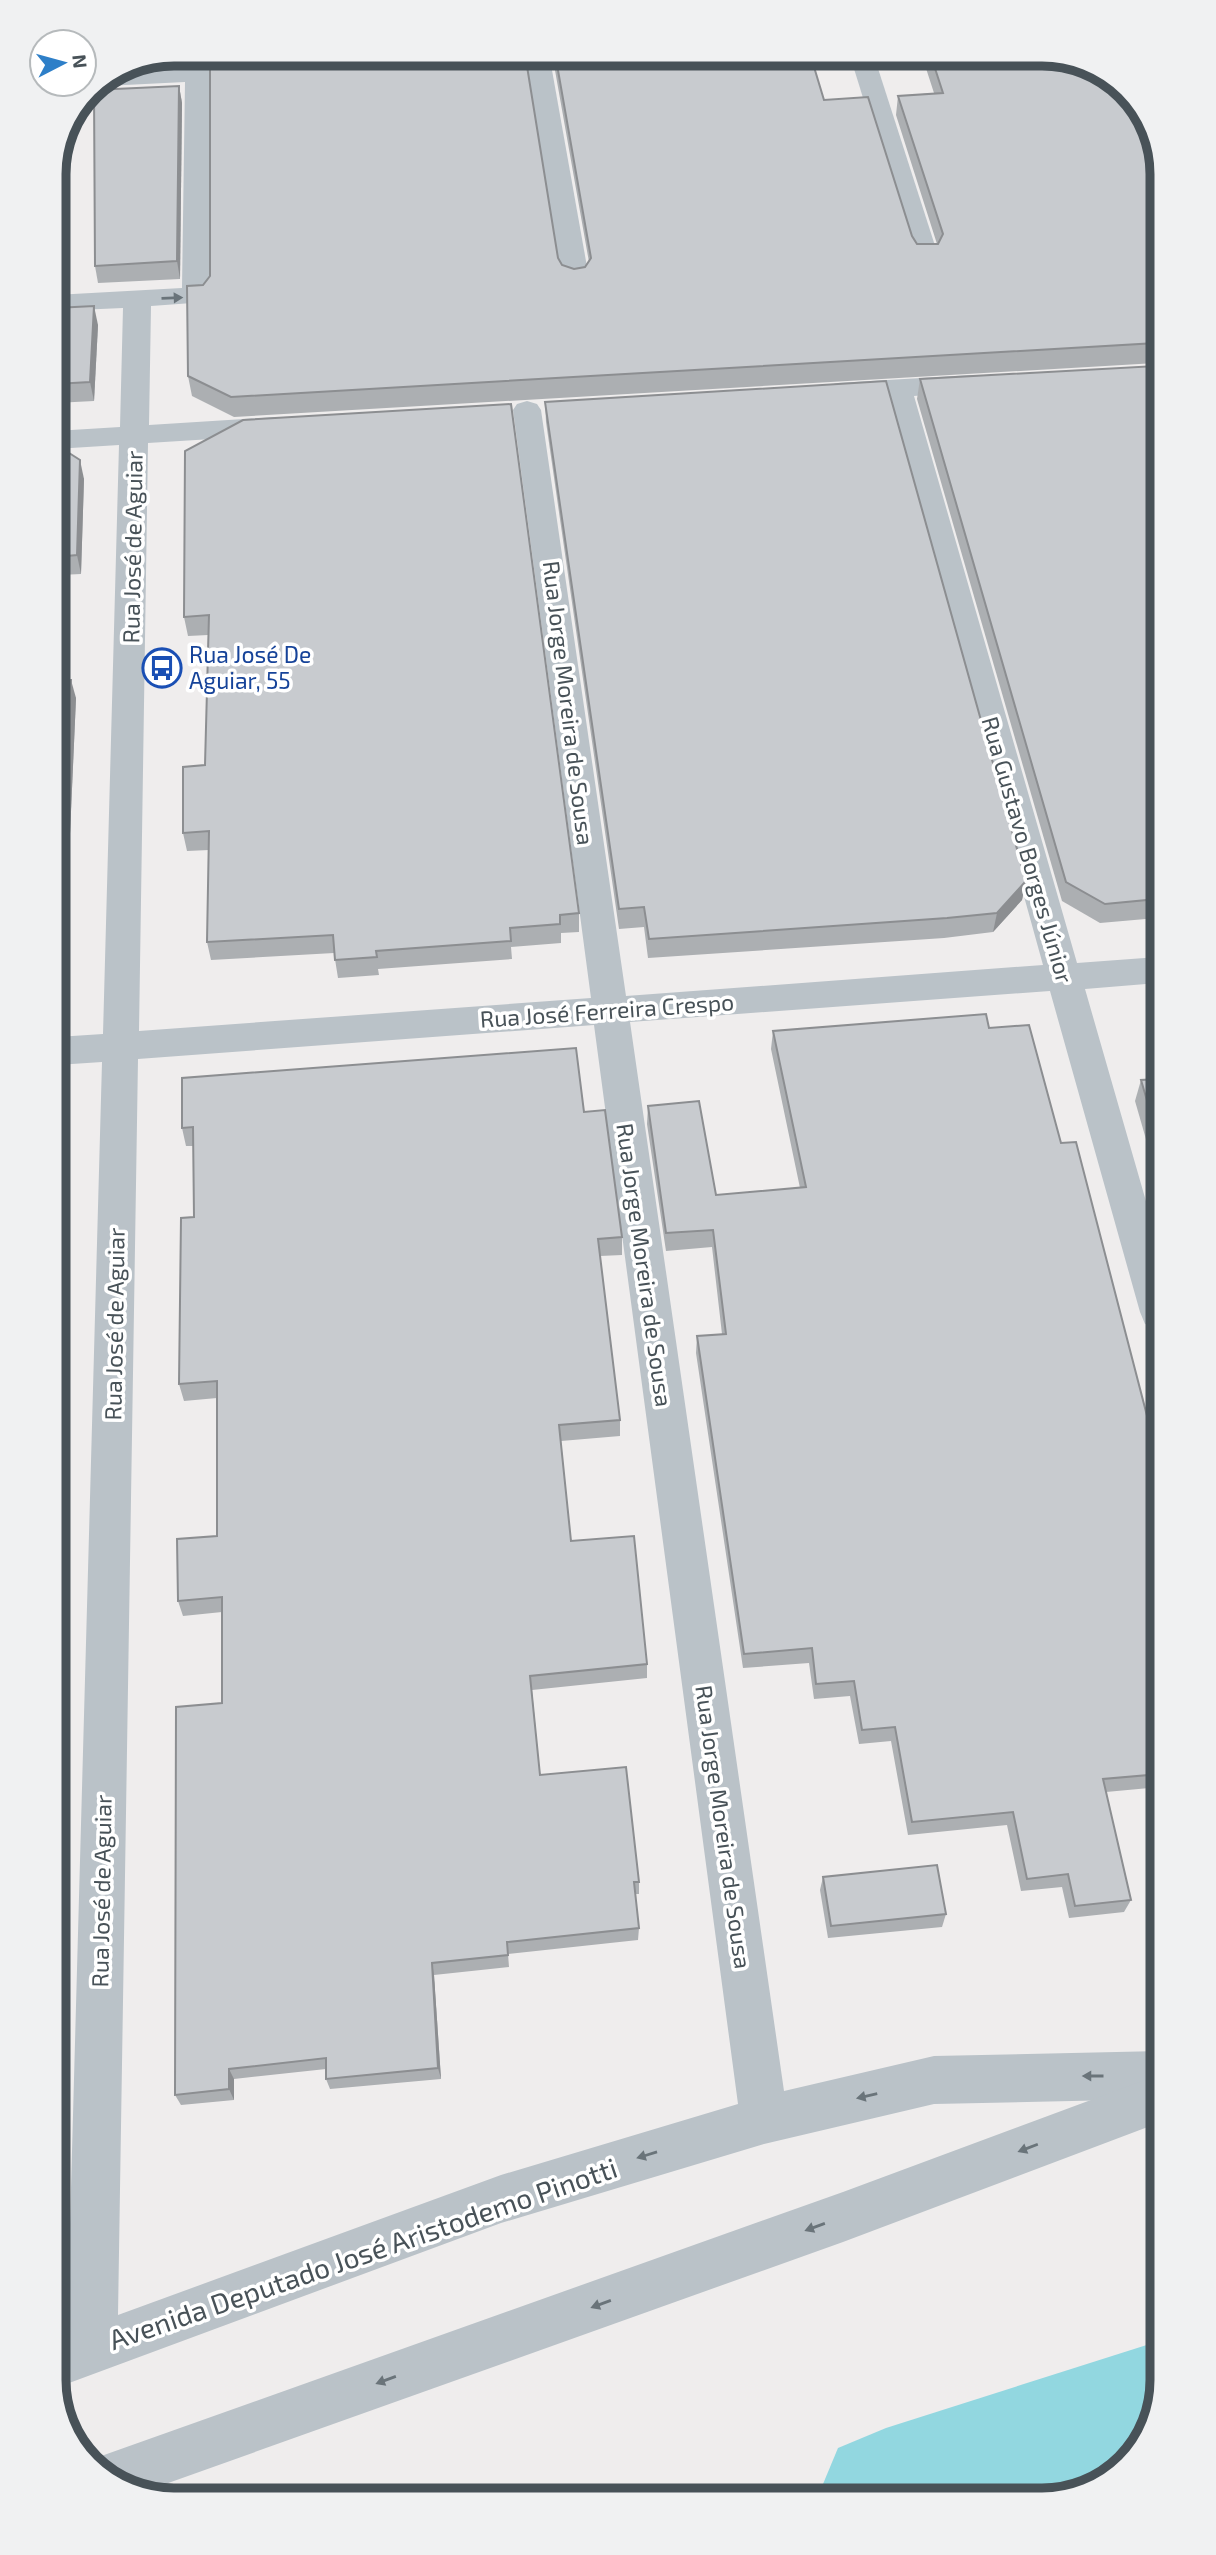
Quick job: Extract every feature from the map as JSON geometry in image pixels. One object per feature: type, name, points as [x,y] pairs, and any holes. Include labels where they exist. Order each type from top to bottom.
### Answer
[{"type":"street","points":[[539,67],[575,278]]},
{"type":"street","points":[[865,67],[925,255]]},
{"type":"street","points":[[128,78],[288,70]]},
{"type":"street","points":[[67,302],[197,295],[198,74]]},
{"type":"street","name":"Rua José de Aguiar","points":[[76,2355],[121,1047],[137,299]]},
{"type":"street","points":[[814,393],[992,383]]},
{"type":"street","name":"Rua Gustavo Borges Júnior","points":[[897,388],[1150,1281]]},
{"type":"street","name":"Rua Jorge Moreira de Sousa","points":[[527,410],[608,1011],[764,2120]]},
{"type":"street","points":[[67,439],[298,425]]},
{"type":"street","name":"Rua José Ferreira Crespo","points":[[67,1050],[1150,971]]},
{"type":"street","name":"Avenida Deputado José Aristodemo Pinotti","points":[[76,2355],[501,2199],[764,2120],[934,2080],[1150,2076]]},
{"type":"street","points":[[120,2474],[843,2217],[1150,2102]]},
{"type":"building","points":[[210,67],[527,67],[558,258],[562,265],[574,269],[585,267],[591,258],[557,67],[814,67],[824,100],[868,97],[912,236],[917,244],[938,244],[943,234],[898,96],[943,93],[935,67],[1048,67],[1083,75],[1107,89],[1123,103],[1144,140],[1150,175],[1150,343],[231,397],[188,376],[187,286],[203,285],[210,276]]},
{"type":"building","points":[[179,86],[177,261],[95,266],[94,103],[109,89]]},
{"type":"building","points":[[94,306],[90,382],[67,383],[67,307]]},
{"type":"building","points":[[1150,366],[1150,900],[1105,904],[1066,882],[920,379]]},
{"type":"building","points":[[886,381],[1026,881],[997,913],[649,939],[644,907],[619,909],[545,402]]},
{"type":"building","points":[[511,404],[579,913],[560,915],[560,924],[510,928],[511,941],[376,951],[377,957],[335,960],[333,935],[207,942],[209,831],[183,833],[183,767],[205,765],[209,615],[184,617],[185,451],[243,420]]},
{"type":"building","points":[[67,452],[80,460],[77,555],[67,556]]},
{"type":"building","points":[[67,680],[71,680],[67,770]]},
{"type":"building","points":[[986,1014],[989,1028],[1029,1025],[1061,1143],[1076,1142],[1150,1427],[1150,1775],[1103,1779],[1131,1900],[1075,1906],[1068,1874],[1027,1879],[1013,1812],[912,1822],[895,1727],[862,1730],[854,1681],[816,1684],[812,1648],[744,1654],[697,1336],[726,1334],[713,1230],[666,1233],[648,1106],[699,1101],[716,1195],[806,1187],[773,1031]]},
{"type":"building","points":[[576,1048],[584,1112],[605,1110],[622,1237],[598,1239],[620,1420],[559,1425],[571,1541],[634,1536],[647,1664],[530,1676],[540,1775],[626,1767],[639,1882],[634,1882],[639,1928],[507,1942],[508,1955],[432,1963],[438,2068],[326,2079],[326,2058],[229,2069],[229,2089],[175,2095],[176,1707],[222,1703],[222,1597],[178,1601],[177,1539],[217,1536],[217,1381],[179,1384],[181,1218],[194,1217],[193,1127],[182,1128],[182,1078]]},
{"type":"building","points":[[1150,1079],[1150,1111],[1141,1080]]},
{"type":"building","points":[[937,1865],[946,1914],[831,1926],[823,1877]]},
{"type":"waterway","points":[[911,2488],[1145,2412]]},
{"type":"place","name":"Rua José De Aguiar, 55","points":[[162,668]]}]
